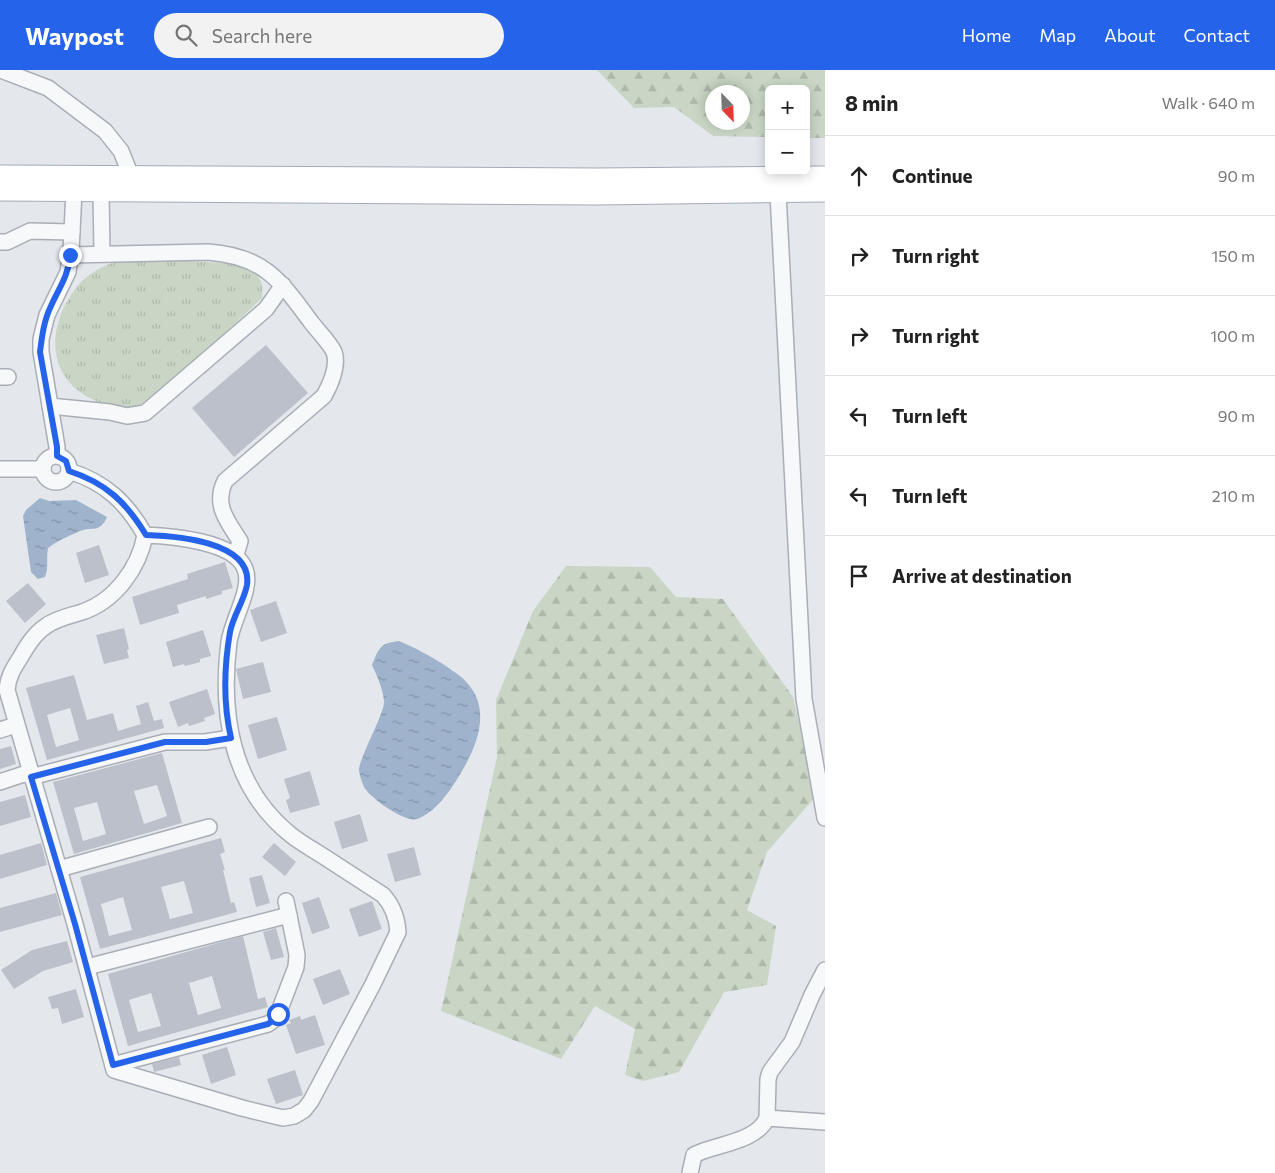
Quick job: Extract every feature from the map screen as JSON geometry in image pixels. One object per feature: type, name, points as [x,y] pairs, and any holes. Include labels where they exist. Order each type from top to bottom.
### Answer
[{"type":"main road","points":[[0,175],[587,178],[825,176]]},
{"type":"main road","points":[[0,192],[587,194],[825,192]]},
{"type":"street","points":[[1,70],[48,88],[105,131],[121,151],[131,176]]},
{"type":"street","points":[[57,456],[40,352],[47,316],[68,272],[74,192]]},
{"type":"street","points":[[101,192],[102,254]]},
{"type":"street","points":[[778,192],[804,699],[825,818]]},
{"type":"street","points":[[0,242],[7,242],[30,231],[72,232]]},
{"type":"street","points":[[70,255],[208,252],[228,254],[256,263],[283,284],[334,353],[334,369],[329,387],[324,396],[225,481],[220,502],[225,517],[240,541],[236,556]]},
{"type":"street","points":[[50,406],[110,412],[127,416],[145,413],[266,308],[283,284]]},
{"type":"street","points":[[57,456],[66,461],[69,471],[68,476],[64,480],[53,482],[46,477],[43,469],[47,460],[57,456]]},
{"type":"street","points":[[0,469],[43,469]]},
{"type":"street","points":[[69,471],[94,480],[115,495],[131,512],[146,535],[135,567],[114,591],[100,603],[84,612],[60,618],[48,624],[29,643],[10,674],[8,696],[59,869],[114,1070],[242,1108],[283,1118],[294,1116],[304,1110],[311,1101],[373,984],[398,932],[395,913],[383,895],[290,835],[266,810],[247,780],[239,763],[231,738],[226,707],[226,664],[230,630],[247,586],[246,570],[236,556],[216,547],[178,537],[146,535]]},
{"type":"street","points":[[0,730],[16,725]]},
{"type":"street","points":[[0,782],[165,742],[206,742],[231,738]]},
{"type":"street","points":[[59,869],[209,827]]},
{"type":"street","points":[[86,966],[288,908],[297,955],[296,967],[275,1019],[268,1024],[113,1065]]},
{"type":"street","points":[[690,1173],[694,1156],[733,1143],[757,1130],[765,1123],[767,1118],[768,1079],[770,1072],[792,1042],[825,970]]},
{"type":"street","points":[[767,1118],[825,1122]]},
{"type":"green space","points":[[597,70],[825,70],[825,138],[810,138],[810,85],[765,85],[765,137],[713,136],[674,107],[634,108]]},
{"type":"green space","points":[[133,258],[245,264],[259,278],[262,287],[262,298],[150,398],[134,407],[118,408],[108,406],[84,395],[64,376],[56,352],[56,338],[63,309],[80,283],[104,266]]},
{"type":"green space","points":[[566,566],[650,567],[676,597],[723,599],[793,697],[816,796],[767,852],[747,910],[776,926],[767,985],[724,992],[679,1072],[643,1081],[625,1075],[635,1029],[595,1006],[561,1059],[441,1011],[497,757],[496,700],[533,611]]},
{"type":"water","points":[[40,498],[49,501],[76,500],[107,517],[98,528],[80,531],[48,548],[45,577],[38,579],[31,572],[23,516],[26,510]]},
{"type":"water","points":[[399,641],[429,656],[461,677],[476,696],[479,707],[479,731],[465,766],[436,807],[417,819],[397,814],[373,797],[364,787],[359,771],[384,704],[381,687],[372,665],[381,647],[388,643]]},
{"type":"building","points":[[266,345],[308,393],[234,457],[192,408]]},
{"type":"building","points":[[99,545],[109,575],[85,583],[76,553]]},
{"type":"building","points":[[225,562],[233,588],[206,599],[206,596],[177,605],[179,613],[140,625],[132,597],[188,579],[187,574]]},
{"type":"building","points":[[28,583],[46,604],[25,623],[6,601]]},
{"type":"building","points":[[276,601],[287,633],[261,642],[250,610]]},
{"type":"building","points":[[124,628],[129,658],[104,664],[96,635]]},
{"type":"building","points":[[203,630],[211,656],[200,659],[200,662],[173,667],[166,642]]},
{"type":"building","points":[[263,662],[271,692],[243,699],[236,669]]},
{"type":"building","points":[[74,675],[87,720],[113,713],[118,731],[141,724],[136,706],[148,702],[154,721],[162,719],[164,728],[47,760],[26,688]],"holes":[[[70,708],[79,740],[56,747],[47,715]]]},
{"type":"building","points":[[207,689],[215,714],[204,718],[205,721],[189,726],[188,723],[178,727],[169,702]]},
{"type":"building","points":[[277,717],[287,750],[258,759],[248,725]]},
{"type":"building","points":[[11,746],[16,764],[0,769],[0,749]]},
{"type":"building","points":[[162,753],[182,823],[74,854],[53,782]],"holes":[[[157,785],[167,816],[144,824],[134,791]],[[97,802],[106,834],[83,841],[74,808]]]},
{"type":"building","points":[[310,771],[320,805],[290,813],[286,800],[290,798],[284,779]]},
{"type":"building","points":[[25,795],[31,817],[0,826],[0,802]]},
{"type":"building","points":[[360,814],[368,841],[342,849],[334,822]]},
{"type":"building","points":[[221,838],[225,852],[220,854],[225,870],[223,870],[231,903],[234,902],[237,912],[100,949],[80,877]],"holes":[[[184,881],[193,913],[170,919],[161,887]],[[123,897],[132,930],[109,936],[101,904]]]},
{"type":"building","points":[[41,843],[47,865],[0,879],[0,855]]},
{"type":"building","points":[[274,843],[296,862],[285,876],[262,857]]},
{"type":"building","points":[[414,847],[421,875],[395,882],[387,854]]},
{"type":"building","points":[[262,875],[270,903],[256,907],[249,878]]},
{"type":"building","points":[[56,893],[62,915],[0,932],[0,908]]},
{"type":"building","points":[[319,897],[330,928],[312,934],[302,903]]},
{"type":"building","points":[[372,901],[382,929],[359,937],[349,909]]},
{"type":"building","points":[[276,928],[284,957],[271,960],[263,932]]},
{"type":"building","points":[[243,936],[258,999],[265,997],[268,1007],[128,1046],[108,974]],"holes":[[[212,976],[221,1008],[198,1015],[189,983]],[[151,993],[161,1026],[138,1032],[129,1000]]]},
{"type":"building","points":[[67,941],[73,962],[43,971],[14,989],[1,970],[32,950]]},
{"type":"building","points":[[340,969],[350,994],[323,1005],[313,979]]},
{"type":"building","points":[[76,989],[84,1017],[62,1024],[58,1008],[52,1009],[48,997]]},
{"type":"building","points":[[315,1015],[325,1045],[296,1054],[286,1025],[291,1023],[289,1020],[300,1016],[301,1020]]},
{"type":"building","points":[[227,1047],[236,1075],[211,1084],[202,1055]]},
{"type":"building","points":[[179,1057],[181,1065],[154,1072],[152,1064]]},
{"type":"building","points":[[295,1070],[303,1095],[276,1104],[267,1079]]},
{"type":"route","points":[[70,255],[65,281],[47,316],[40,352],[57,456],[66,461],[69,471],[94,480],[115,495],[131,512],[146,535],[193,540],[209,544],[236,556],[246,570],[247,586],[230,630],[226,664],[226,707],[231,738],[206,742],[165,742],[31,777],[75,924],[113,1065],[268,1024],[278,1014]]}]
